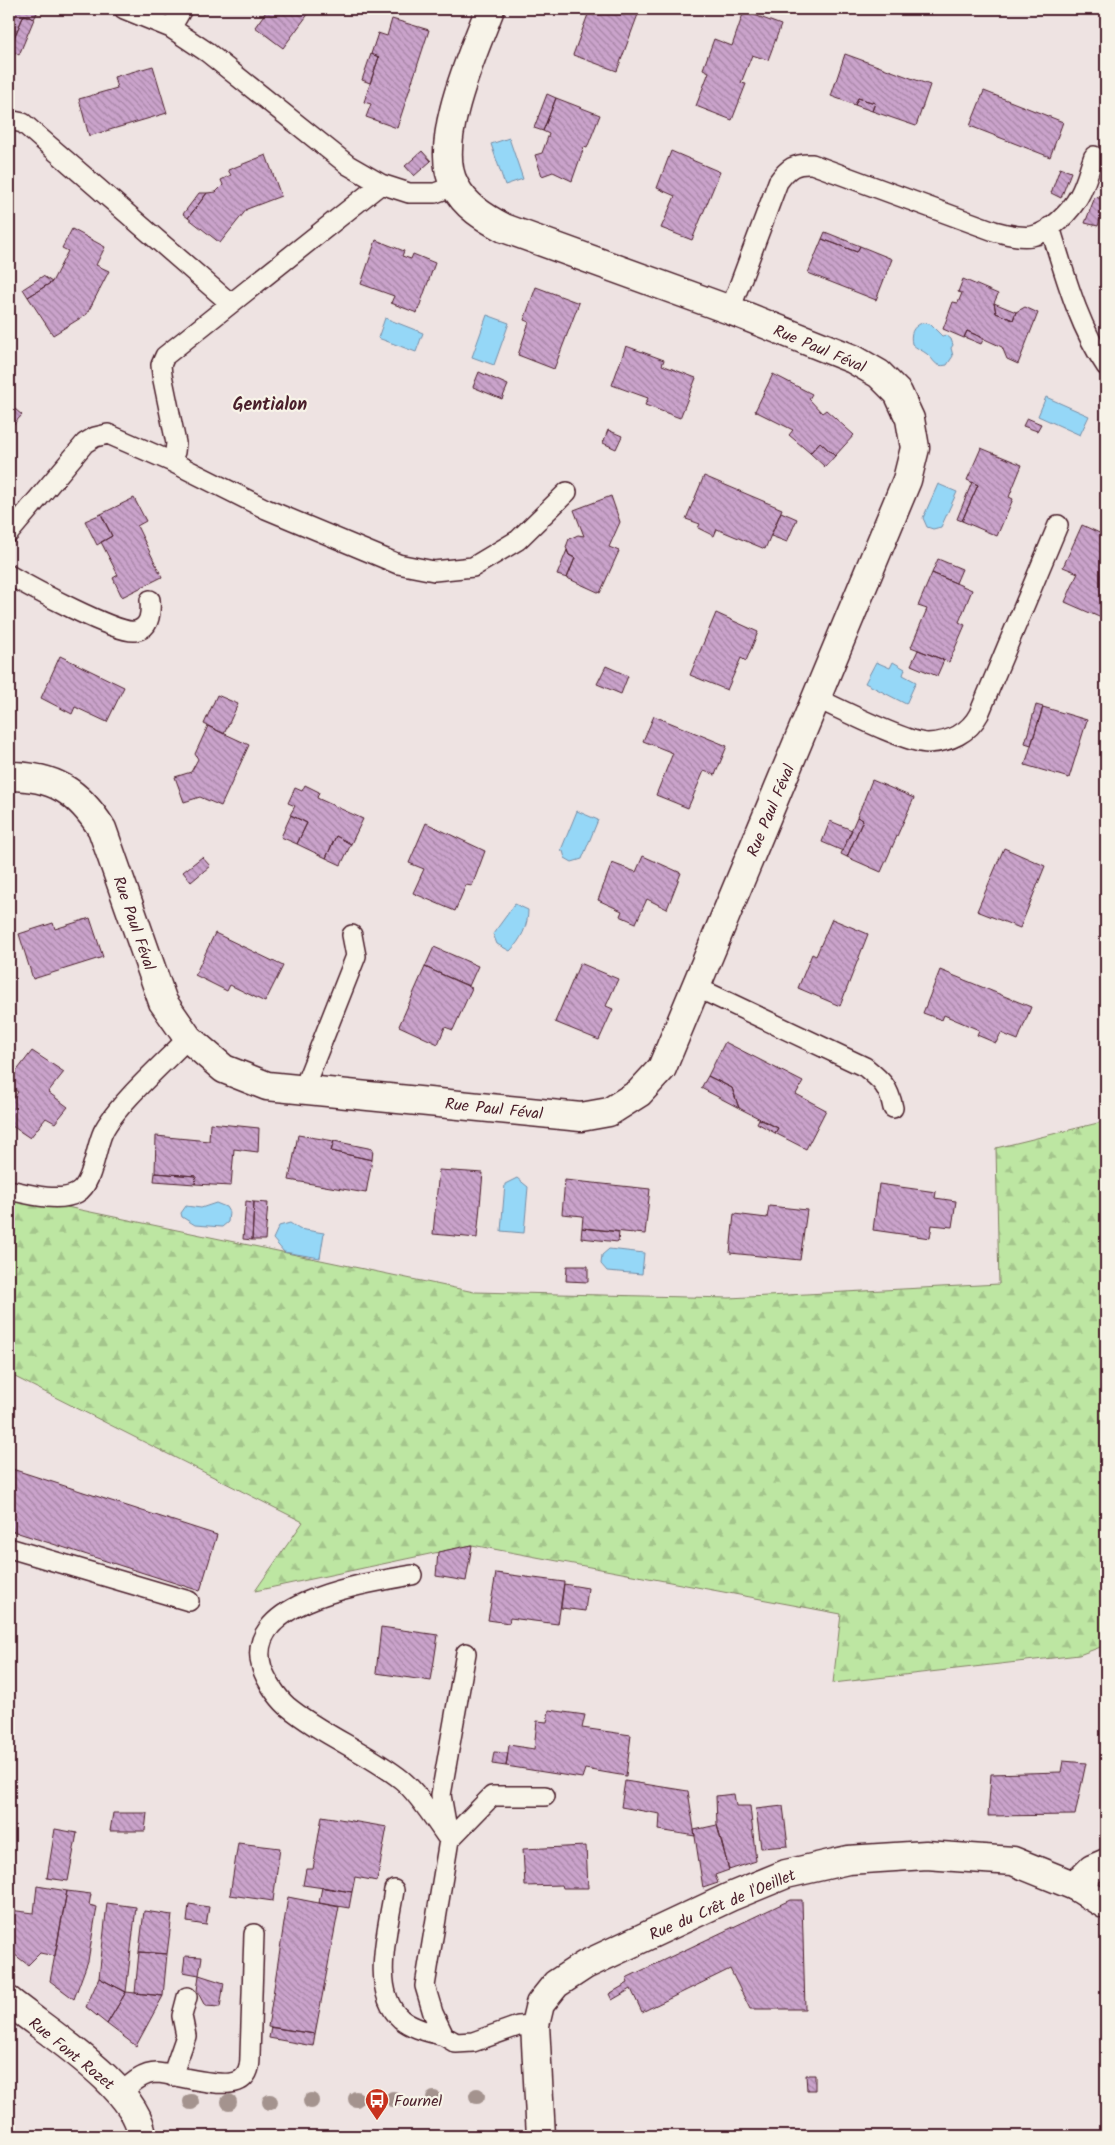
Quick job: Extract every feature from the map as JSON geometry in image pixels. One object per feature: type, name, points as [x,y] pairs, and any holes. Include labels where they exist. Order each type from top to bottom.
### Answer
[{"type":"street","name":"Rue Paul Féval","points":[[9,772],[47,779],[70,791],[88,808],[102,829],[163,1002],[188,1038],[224,1069],[267,1086],[581,1116],[609,1112],[639,1093],[662,1068],[907,480],[915,448],[910,419],[898,393],[879,374],[853,359],[730,310],[504,228],[477,213],[454,186],[448,160],[449,132],[456,101],[490,9]]},
{"type":"street","name":"Rue du Crêt de l'Oeillet","points":[[541,2136],[534,2025],[540,2004],[556,1984],[585,1965],[730,1897],[786,1874],[848,1860],[926,1855],[1013,1861],[1075,1886],[1106,1905]]},
{"type":"street","points":[[1075,1886],[1092,1869],[1106,1863]]},
{"type":"street","name":"Rue Font Rozet","points":[[9,2002],[65,2044],[121,2093],[135,2112],[141,2127],[142,2136]]},
{"type":"lane","points":[[124,9],[171,28],[207,52],[348,165],[381,184],[409,193],[435,193],[454,186]]},
{"type":"lane","points":[[171,28],[182,9]]},
{"type":"lane","points":[[9,120],[23,123],[230,303]]},
{"type":"lane","points":[[730,310],[778,182],[786,170],[798,163],[812,164],[994,231],[1015,236],[1033,236],[1050,227],[1068,212],[1079,196],[1094,156]]},
{"type":"lane","points":[[170,461],[175,452],[176,443],[161,366],[165,356],[381,184]]},
{"type":"lane","points":[[1050,227],[1083,324],[1093,347],[1106,366]]},
{"type":"lane","points":[[9,533],[85,443],[95,437],[108,434],[170,461],[266,509],[398,564],[434,571],[473,567],[518,540],[567,492]]},
{"type":"lane","points":[[816,698],[908,738],[927,743],[949,740],[964,733],[974,724],[979,714],[1058,525]]},
{"type":"lane","points":[[9,575],[78,610],[120,628],[135,631],[144,626],[151,617],[150,600]]},
{"type":"lane","points":[[303,1090],[356,956],[352,936]]},
{"type":"lane","points":[[696,987],[865,1067],[879,1078],[890,1091],[892,1108]]},
{"type":"lane","points":[[9,1190],[46,1197],[76,1194],[88,1184],[104,1130],[118,1110],[188,1038]]},
{"type":"lane","points":[[9,1548],[189,1601]]},
{"type":"lane","points":[[412,1575],[344,1588],[306,1602],[282,1617],[264,1634],[259,1656],[265,1676],[286,1704],[322,1730],[403,1780],[450,1840]]},
{"type":"lane","points":[[444,2036],[433,2013],[425,1986],[450,1840],[441,1796],[466,1653]]},
{"type":"lane","points":[[450,1840],[492,1796],[545,1796]]},
{"type":"lane","points":[[394,1890],[382,1974],[388,2000],[401,2019],[418,2029],[444,2036],[456,2043],[473,2042],[518,2026],[534,2025]]},
{"type":"lane","points":[[121,2093],[137,2078],[157,2073],[216,2082],[236,2082],[244,2077],[250,2060],[254,1934]]},
{"type":"lane","points":[[172,2076],[186,2036],[182,2016],[187,1997]]},
{"type":"green space","points":[[1106,1121],[1106,1645],[1079,1655],[833,1683],[841,1614],[472,1545],[255,1591],[303,1522],[9,1374],[9,1195],[474,1292],[729,1298],[999,1284],[996,1148]]},
{"type":"water","points":[[509,138],[523,179],[505,185],[491,144]]},
{"type":"water","points":[[487,315],[509,323],[494,365],[472,357]]},
{"type":"water","points":[[385,318],[423,333],[416,352],[378,338]]},
{"type":"water","points":[[922,323],[930,324],[942,336],[946,335],[951,339],[953,356],[947,365],[937,364],[927,354],[912,344],[912,331]]},
{"type":"water","points":[[1046,397],[1089,416],[1080,435],[1038,416]]},
{"type":"water","points":[[938,484],[957,492],[941,527],[933,529],[927,527],[923,518]]},
{"type":"water","points":[[876,662],[890,668],[893,662],[905,669],[903,675],[916,682],[906,704],[865,683]]},
{"type":"water","points":[[577,811],[598,820],[582,859],[572,862],[565,858],[561,850]]},
{"type":"water","points":[[515,904],[528,910],[528,916],[523,932],[510,951],[497,944],[493,934]]},
{"type":"water","points":[[517,1178],[528,1187],[524,1233],[501,1231],[505,1184]]},
{"type":"water","points":[[216,1203],[226,1207],[229,1212],[228,1222],[222,1227],[195,1225],[182,1217],[181,1213],[186,1206],[201,1208]]},
{"type":"water","points":[[290,1223],[299,1229],[324,1233],[320,1258],[284,1252],[273,1239],[279,1226]]},
{"type":"water","points":[[609,1249],[644,1253],[642,1274],[607,1271],[601,1264],[602,1255]]},
{"type":"building","points":[[9,9],[39,9],[34,19],[24,15],[9,49]]},
{"type":"building","points":[[268,9],[312,9],[283,48],[255,27]]},
{"type":"building","points":[[590,9],[640,9],[617,71],[573,55]]},
{"type":"building","points":[[744,11],[781,25],[768,60],[752,55],[741,83],[746,84],[732,120],[696,106],[709,72],[703,69],[714,39],[732,46]]},
{"type":"building","points":[[24,15],[34,19],[19,55],[9,49]]},
{"type":"building","points":[[392,19],[429,30],[397,128],[366,117],[371,104],[364,102],[379,57],[371,54],[378,33],[387,36]]},
{"type":"building","points":[[371,54],[379,57],[370,83],[362,80]]},
{"type":"building","points":[[845,54],[930,85],[916,126],[872,111],[875,103],[858,98],[855,105],[831,96]]},
{"type":"building","points":[[153,66],[167,113],[89,136],[79,99],[117,88],[114,77]]},
{"type":"building","points":[[984,91],[1063,122],[1050,157],[970,126]]},
{"type":"building","points":[[547,94],[556,98],[543,131],[534,128]]},
{"type":"building","points":[[556,98],[600,115],[587,148],[584,147],[572,181],[553,172],[542,176],[535,155],[542,153],[549,134],[543,131]]},
{"type":"building","points":[[858,98],[875,103],[872,111],[855,105]]},
{"type":"building","points":[[422,151],[431,161],[414,176],[405,166]]},
{"type":"building","points":[[671,151],[720,172],[692,240],[661,228],[675,196],[657,188]]},
{"type":"building","points":[[266,155],[281,196],[247,209],[220,243],[188,218],[207,193],[216,192],[223,185],[221,180],[231,175],[228,170]]},
{"type":"building","points":[[1060,168],[1071,172],[1061,198],[1051,193]]},
{"type":"building","points":[[199,193],[207,193],[188,218],[183,214]]},
{"type":"building","points":[[1095,197],[1106,200],[1098,226],[1085,223]]},
{"type":"building","points":[[72,229],[105,247],[96,265],[109,271],[87,314],[53,335],[28,297],[52,282],[68,251],[62,248]]},
{"type":"building","points":[[825,232],[860,246],[857,252],[822,239]]},
{"type":"building","points":[[822,239],[857,252],[860,246],[892,259],[876,300],[808,273]]},
{"type":"building","points":[[376,240],[404,251],[402,256],[411,259],[413,254],[435,263],[417,313],[391,303],[394,296],[361,284]]},
{"type":"building","points":[[43,276],[52,282],[28,297],[23,289]]},
{"type":"building","points":[[963,279],[998,294],[994,303],[996,313],[1013,320],[1016,312],[1025,307],[1038,313],[1018,364],[1007,359],[1002,347],[967,331],[964,338],[943,329],[953,302],[958,303],[962,293],[958,292]]},
{"type":"building","points":[[536,287],[579,303],[554,369],[518,355],[529,322],[524,320]]},
{"type":"building","points":[[994,303],[1016,312],[1013,320],[996,313]]},
{"type":"building","points":[[967,331],[984,338],[981,344],[964,337]]},
{"type":"building","points":[[626,346],[664,360],[662,365],[696,378],[680,418],[645,405],[648,398],[612,385]]},
{"type":"building","points":[[479,372],[508,385],[502,399],[473,387]]},
{"type":"building","points":[[773,374],[812,394],[809,399],[822,413],[826,410],[854,435],[835,456],[820,442],[810,453],[789,435],[793,430],[755,411]]},
{"type":"building","points":[[9,404],[22,415],[9,429]]},
{"type":"building","points":[[1027,418],[1041,424],[1037,431],[1023,426]]},
{"type":"building","points":[[608,430],[622,436],[616,449],[603,443]]},
{"type":"building","points":[[820,442],[835,456],[825,467],[810,453]]},
{"type":"building","points":[[981,448],[1022,465],[1009,497],[1013,499],[997,536],[962,521],[978,485],[967,480]]},
{"type":"building","points":[[704,476],[782,509],[765,549],[717,529],[714,536],[698,528],[700,524],[686,519]]},
{"type":"building","points":[[972,482],[978,485],[962,521],[957,519]]},
{"type":"building","points":[[611,496],[620,522],[609,547],[619,551],[600,593],[567,578],[575,558],[569,555],[566,547],[569,539],[578,535],[584,536],[574,510]]},
{"type":"building","points":[[134,498],[146,521],[137,526],[162,577],[122,597],[113,578],[118,575],[101,542],[112,536],[101,514]]},
{"type":"building","points":[[781,512],[797,519],[787,542],[771,536]]},
{"type":"building","points":[[101,514],[112,536],[97,545],[85,521]]},
{"type":"building","points":[[1082,525],[1106,536],[1106,620],[1065,602],[1078,573],[1063,567]]},
{"type":"building","points":[[567,550],[569,555],[575,558],[567,578],[557,575]]},
{"type":"building","points":[[938,559],[962,569],[956,583],[932,573]]},
{"type":"building","points":[[932,573],[972,590],[959,622],[965,625],[949,662],[911,647],[927,609],[918,606]]},
{"type":"building","points":[[716,613],[758,632],[746,661],[741,658],[727,690],[690,675]]},
{"type":"building","points":[[918,650],[944,660],[937,676],[911,665]]},
{"type":"building","points":[[60,656],[124,687],[107,722],[75,707],[72,714],[41,698]]},
{"type":"building","points":[[606,666],[628,676],[621,694],[597,684]]},
{"type":"building","points":[[217,695],[238,704],[224,734],[204,724]]},
{"type":"building","points":[[1036,705],[1043,707],[1031,745],[1025,743]]},
{"type":"building","points":[[1043,707],[1087,720],[1069,778],[1025,765]]},
{"type":"building","points":[[654,716],[727,746],[715,775],[704,771],[688,808],[656,795],[673,753],[643,741]]},
{"type":"building","points":[[208,726],[249,745],[221,806],[200,797],[184,802],[175,777],[191,772],[198,759],[195,754]]},
{"type":"building","points":[[872,780],[914,798],[881,872],[847,857],[863,820],[857,817]]},
{"type":"building","points":[[305,785],[319,792],[317,798],[363,819],[351,844],[336,836],[326,858],[297,844],[307,823],[290,815],[295,806],[288,803],[295,788],[302,791]]},
{"type":"building","points":[[291,815],[307,823],[297,844],[281,837]]},
{"type":"building","points":[[857,817],[863,820],[847,857],[841,854]]},
{"type":"building","points":[[830,821],[852,830],[843,851],[822,842]]},
{"type":"building","points":[[426,823],[485,851],[472,886],[466,885],[455,911],[413,893],[424,869],[409,863]]},
{"type":"building","points":[[336,836],[351,844],[341,865],[326,858]]},
{"type":"building","points":[[1004,848],[1045,866],[1020,928],[977,911]]},
{"type":"building","points":[[643,856],[681,873],[667,909],[647,899],[636,923],[620,916],[622,911],[598,900],[612,863],[636,872]]},
{"type":"building","points":[[202,857],[210,866],[191,882],[183,872]]},
{"type":"building","points":[[90,918],[103,957],[33,979],[19,934],[53,923],[55,929]]},
{"type":"building","points":[[832,919],[868,934],[840,1006],[798,988],[812,954],[816,956]]},
{"type":"building","points":[[215,933],[283,966],[265,1002],[230,985],[227,991],[195,975]]},
{"type":"building","points":[[434,947],[478,966],[469,986],[425,967]]},
{"type":"building","points":[[580,963],[618,979],[606,1006],[613,1009],[599,1040],[555,1022]]},
{"type":"building","points":[[425,967],[472,988],[453,1030],[445,1027],[438,1044],[399,1026]]},
{"type":"building","points":[[940,970],[1031,1007],[1018,1040],[1001,1033],[996,1043],[977,1035],[979,1030],[944,1015],[942,1020],[923,1013]]},
{"type":"building","points":[[725,1042],[803,1082],[796,1094],[826,1110],[806,1149],[775,1133],[778,1128],[739,1108],[732,1088],[708,1076]]},
{"type":"building","points":[[32,1051],[64,1072],[48,1092],[68,1107],[55,1123],[46,1118],[30,1138],[9,1124],[9,1104],[18,1092],[9,1086],[9,1081]]},
{"type":"building","points":[[708,1076],[732,1088],[739,1108],[701,1088]]},
{"type":"building","points":[[759,1119],[778,1128],[775,1133],[757,1123]]},
{"type":"building","points":[[210,1123],[259,1128],[258,1152],[234,1149],[231,1186],[195,1184],[196,1176],[155,1173],[156,1136],[209,1141]]},
{"type":"building","points":[[298,1135],[334,1141],[331,1151],[372,1160],[366,1193],[289,1180]]},
{"type":"building","points":[[334,1141],[373,1149],[372,1160],[331,1151]]},
{"type":"building","points":[[439,1170],[483,1173],[477,1238],[433,1234]]},
{"type":"building","points":[[155,1173],[196,1176],[195,1184],[154,1181]]},
{"type":"building","points":[[565,1180],[650,1189],[645,1234],[582,1228],[583,1216],[562,1214]]},
{"type":"building","points":[[879,1184],[936,1192],[935,1198],[956,1201],[952,1227],[932,1225],[930,1238],[873,1230]]},
{"type":"building","points":[[246,1201],[254,1202],[252,1240],[243,1239]]},
{"type":"building","points":[[254,1202],[268,1203],[265,1240],[252,1240]]},
{"type":"building","points":[[769,1206],[807,1210],[800,1260],[730,1253],[734,1214],[767,1218]]},
{"type":"building","points":[[582,1228],[619,1232],[618,1242],[581,1238]]},
{"type":"building","points":[[567,1266],[588,1266],[588,1282],[566,1281]]},
{"type":"building","points":[[9,1468],[217,1535],[200,1591],[9,1530]]},
{"type":"building","points":[[472,1545],[466,1581],[436,1576],[438,1552]]},
{"type":"building","points":[[496,1573],[564,1582],[558,1624],[510,1618],[509,1623],[488,1620]]},
{"type":"building","points":[[564,1584],[588,1588],[585,1611],[561,1608]]},
{"type":"building","points":[[381,1627],[438,1635],[431,1681],[376,1673]]},
{"type":"building","points":[[549,1710],[585,1715],[582,1728],[631,1735],[626,1776],[585,1769],[582,1778],[506,1766],[509,1745],[534,1749],[537,1721],[547,1722]]},
{"type":"building","points":[[494,1752],[508,1753],[506,1766],[492,1764]]},
{"type":"building","points":[[1063,1761],[1086,1763],[1075,1815],[988,1816],[991,1774],[1061,1772]]},
{"type":"building","points":[[625,1781],[688,1791],[695,1836],[659,1830],[660,1814],[621,1807]]},
{"type":"building","points":[[734,1794],[736,1806],[750,1806],[756,1861],[729,1870],[717,1825],[716,1796]]},
{"type":"building","points":[[783,1806],[788,1846],[761,1848],[756,1809]]},
{"type":"building","points":[[113,1813],[147,1813],[145,1831],[110,1831]]},
{"type":"building","points":[[322,1816],[387,1827],[377,1881],[355,1877],[352,1892],[303,1885],[306,1869],[313,1869]]},
{"type":"building","points":[[717,1825],[729,1870],[715,1875],[718,1883],[703,1888],[694,1830]]},
{"type":"building","points":[[55,1829],[77,1833],[68,1881],[47,1878]]},
{"type":"building","points":[[238,1843],[280,1848],[273,1901],[230,1895]]},
{"type":"building","points":[[586,1846],[588,1888],[563,1888],[562,1885],[525,1886],[523,1849]]},
{"type":"building","points":[[37,1886],[67,1891],[55,1956],[40,1953],[28,1965],[10,1951],[14,1939],[9,1938],[9,1910],[34,1913]]},
{"type":"building","points":[[322,1887],[352,1892],[349,1908],[319,1903]]},
{"type":"building","points":[[67,1891],[91,1894],[89,1905],[97,1907],[88,1961],[74,1999],[50,1981]]},
{"type":"building","points":[[288,1897],[339,1907],[315,2034],[268,2027]]},
{"type":"building","points":[[790,1900],[802,1900],[805,2009],[750,2009],[730,1969],[642,2012],[631,1989],[612,2000],[609,1994],[628,1983],[626,1978]]},
{"type":"building","points":[[107,1903],[136,1907],[126,1992],[99,1978]]},
{"type":"building","points":[[189,1904],[209,1907],[206,1925],[187,1922]]},
{"type":"building","points":[[144,1911],[172,1915],[167,1954],[139,1952]]},
{"type":"building","points":[[139,1952],[167,1954],[163,1996],[135,1993]]},
{"type":"building","points":[[185,1956],[202,1957],[199,1975],[183,1972]]},
{"type":"building","points":[[199,1975],[224,1983],[220,2007],[205,2006],[197,1991]]},
{"type":"building","points":[[99,1978],[126,1992],[107,2024],[86,2007]]},
{"type":"building","points":[[126,1992],[163,1996],[136,2046],[107,2024]]},
{"type":"building","points":[[271,2027],[315,2034],[313,2046],[269,2038]]},
{"type":"building","points":[[806,2075],[815,2075],[815,2090],[807,2090]]},
{"type":"place","name":"Fournel","points":[[377,2121]]},
{"type":"district","name":"Gentialon","points":[[270,404]]}]
